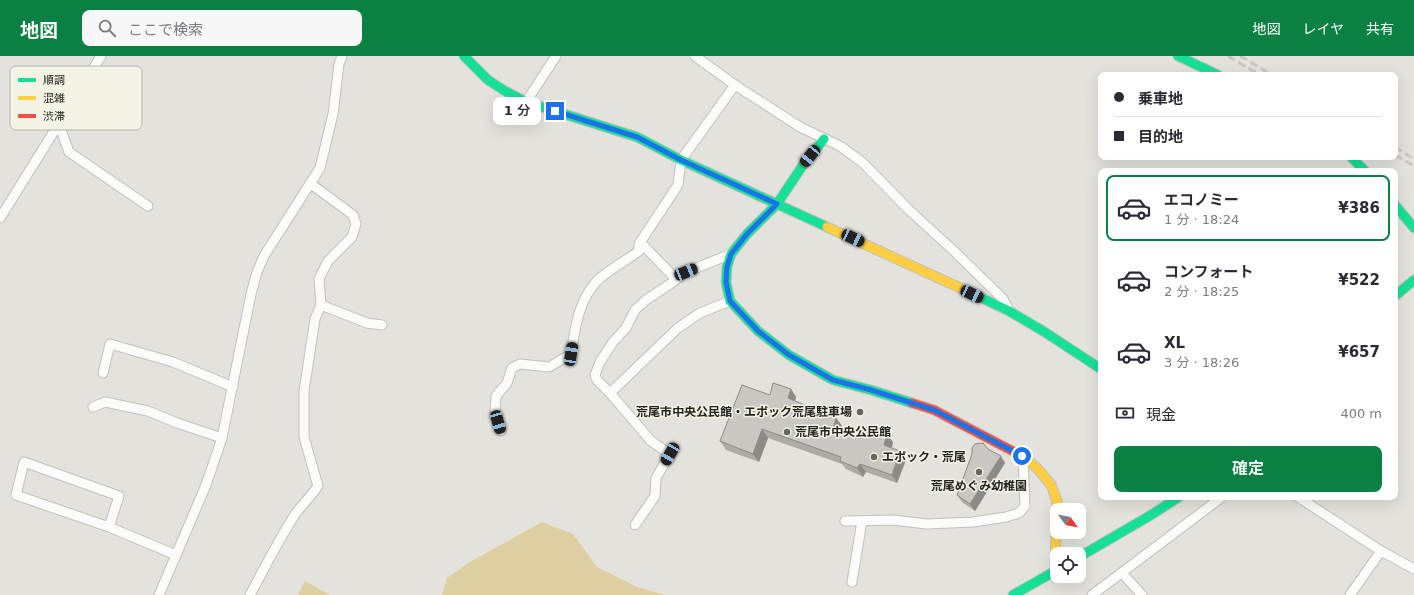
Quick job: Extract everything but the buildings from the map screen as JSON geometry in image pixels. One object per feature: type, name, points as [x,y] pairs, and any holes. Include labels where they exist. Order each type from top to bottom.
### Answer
[{"type":"main road","points":[[464,56],[488,80],[526,102],[637,137],[681,160],[1010,312],[1043,331],[1098,367]]},
{"type":"main road","points":[[1178,56],[1212,72]]},
{"type":"main road","points":[[824,139],[803,165],[777,204],[747,234],[731,254],[727,267],[726,282],[730,301],[758,331],[789,355],[833,380],[871,390],[934,410],[1022,456],[1038,468],[1051,485],[1057,501],[1056,547]]},
{"type":"main road","points":[[1354,160],[1362,168]]},
{"type":"main road","points":[[1398,209],[1414,228]]},
{"type":"main road","points":[[1398,293],[1414,280]]},
{"type":"main road","points":[[1086,553],[1151,516],[1175,500]]},
{"type":"main road","points":[[1013,595],[1050,574]]},
{"type":"street","points":[[95,66],[101,56]]},
{"type":"street","points":[[159,595],[206,485],[222,438],[256,272],[264,256],[320,168],[333,114],[339,64],[342,56]]},
{"type":"street","points":[[526,102],[556,56]]},
{"type":"street","points":[[695,56],[735,85],[800,127],[840,146],[867,167],[909,210],[1003,299],[1010,312]]},
{"type":"street","points":[[501,431],[495,412],[496,396],[507,383],[512,368],[520,364],[549,367],[571,354],[576,321],[588,292],[597,281],[639,251],[640,242],[678,186],[681,160],[735,85]]},
{"type":"street","points":[[0,218],[56,130]]},
{"type":"street","points":[[61,130],[70,152],[148,206]]},
{"type":"street","points":[[250,595],[276,546],[297,512],[311,497],[318,486],[304,437],[304,391],[314,319],[321,305],[319,278],[328,261],[352,237],[356,224],[353,215],[311,184]]},
{"type":"street","points":[[640,242],[676,279]]},
{"type":"street","points":[[635,525],[655,496],[656,478],[670,454],[651,441],[597,380],[595,375],[600,362],[613,342],[626,328],[635,310],[646,300],[686,272],[731,254]]},
{"type":"street","points":[[610,393],[678,328],[700,313],[730,301]]},
{"type":"street","points":[[321,305],[367,323],[382,325]]},
{"type":"street","points":[[103,373],[110,344],[173,362],[233,387]]},
{"type":"street","points":[[93,407],[105,402],[148,411],[177,423],[222,438]]},
{"type":"street","points":[[845,521],[893,520],[927,524],[973,522],[1006,517],[1019,513],[1025,506],[1022,456]]},
{"type":"street","points":[[109,527],[119,496],[24,462],[16,496],[109,527],[176,555]]},
{"type":"street","points":[[1092,595],[1218,500]]},
{"type":"street","points":[[1303,500],[1381,551],[1414,569]]},
{"type":"street","points":[[852,582],[862,521]]},
{"type":"street","points":[[1355,593],[1381,551]]},
{"type":"street","points":[[1122,573],[1142,595]]},
{"type":"shaded area","points":[[542,522],[573,534],[597,567],[637,587],[665,595],[442,595],[447,578],[470,562]]},
{"type":"shaded area","points":[[305,581],[330,595],[298,595]]},
{"type":"railway","points":[[1228,56],[1255,72]]},
{"type":"railway","points":[[1240,56],[1267,72]]},
{"type":"railway","points":[[1398,149],[1414,159]]},
{"type":"railway","points":[[1398,157],[1414,166]]},
{"type":"traffic: fast","points":[[464,56],[488,80],[526,102],[637,137],[681,160],[827,227]]},
{"type":"traffic: fast","points":[[1178,56],[1212,72]]},
{"type":"traffic: fast","points":[[824,139],[803,165],[777,204],[747,234],[731,254],[727,267],[726,282],[730,301],[758,331],[789,355],[833,380],[912,403]]},
{"type":"traffic: fast","points":[[1354,160],[1362,168]]},
{"type":"traffic: fast","points":[[1398,209],[1414,228]]},
{"type":"traffic: fast","points":[[1398,293],[1414,280]]},
{"type":"traffic: fast","points":[[969,292],[1009,311],[1098,367]]},
{"type":"traffic: fast","points":[[1086,553],[1174,500]]},
{"type":"traffic: fast","points":[[1013,595],[1050,574]]},
{"type":"traffic: slow","points":[[827,227],[969,292]]},
{"type":"traffic: slow","points":[[1024,457],[1038,469],[1051,485],[1057,501],[1056,547]]},
{"type":"traffic: jam","points":[[912,403],[934,410],[1024,457]]},
{"type":"place","name":"荒尾市中央公民館・エポック荒尾駐車場","points":[[860,412]]},
{"type":"place","name":"荒尾市中央公民館","points":[[787,432]]},
{"type":"place","name":"エポック・荒尾","points":[[874,457]]},
{"type":"place","name":"荒尾めぐみ幼稚園","points":[[979,472]]},
{"type":"route","points":[[555,111],[637,137],[681,160],[777,204],[747,234],[731,254],[727,267],[726,282],[730,301],[758,331],[789,355],[833,380],[871,390],[934,410],[1022,456]]}]
